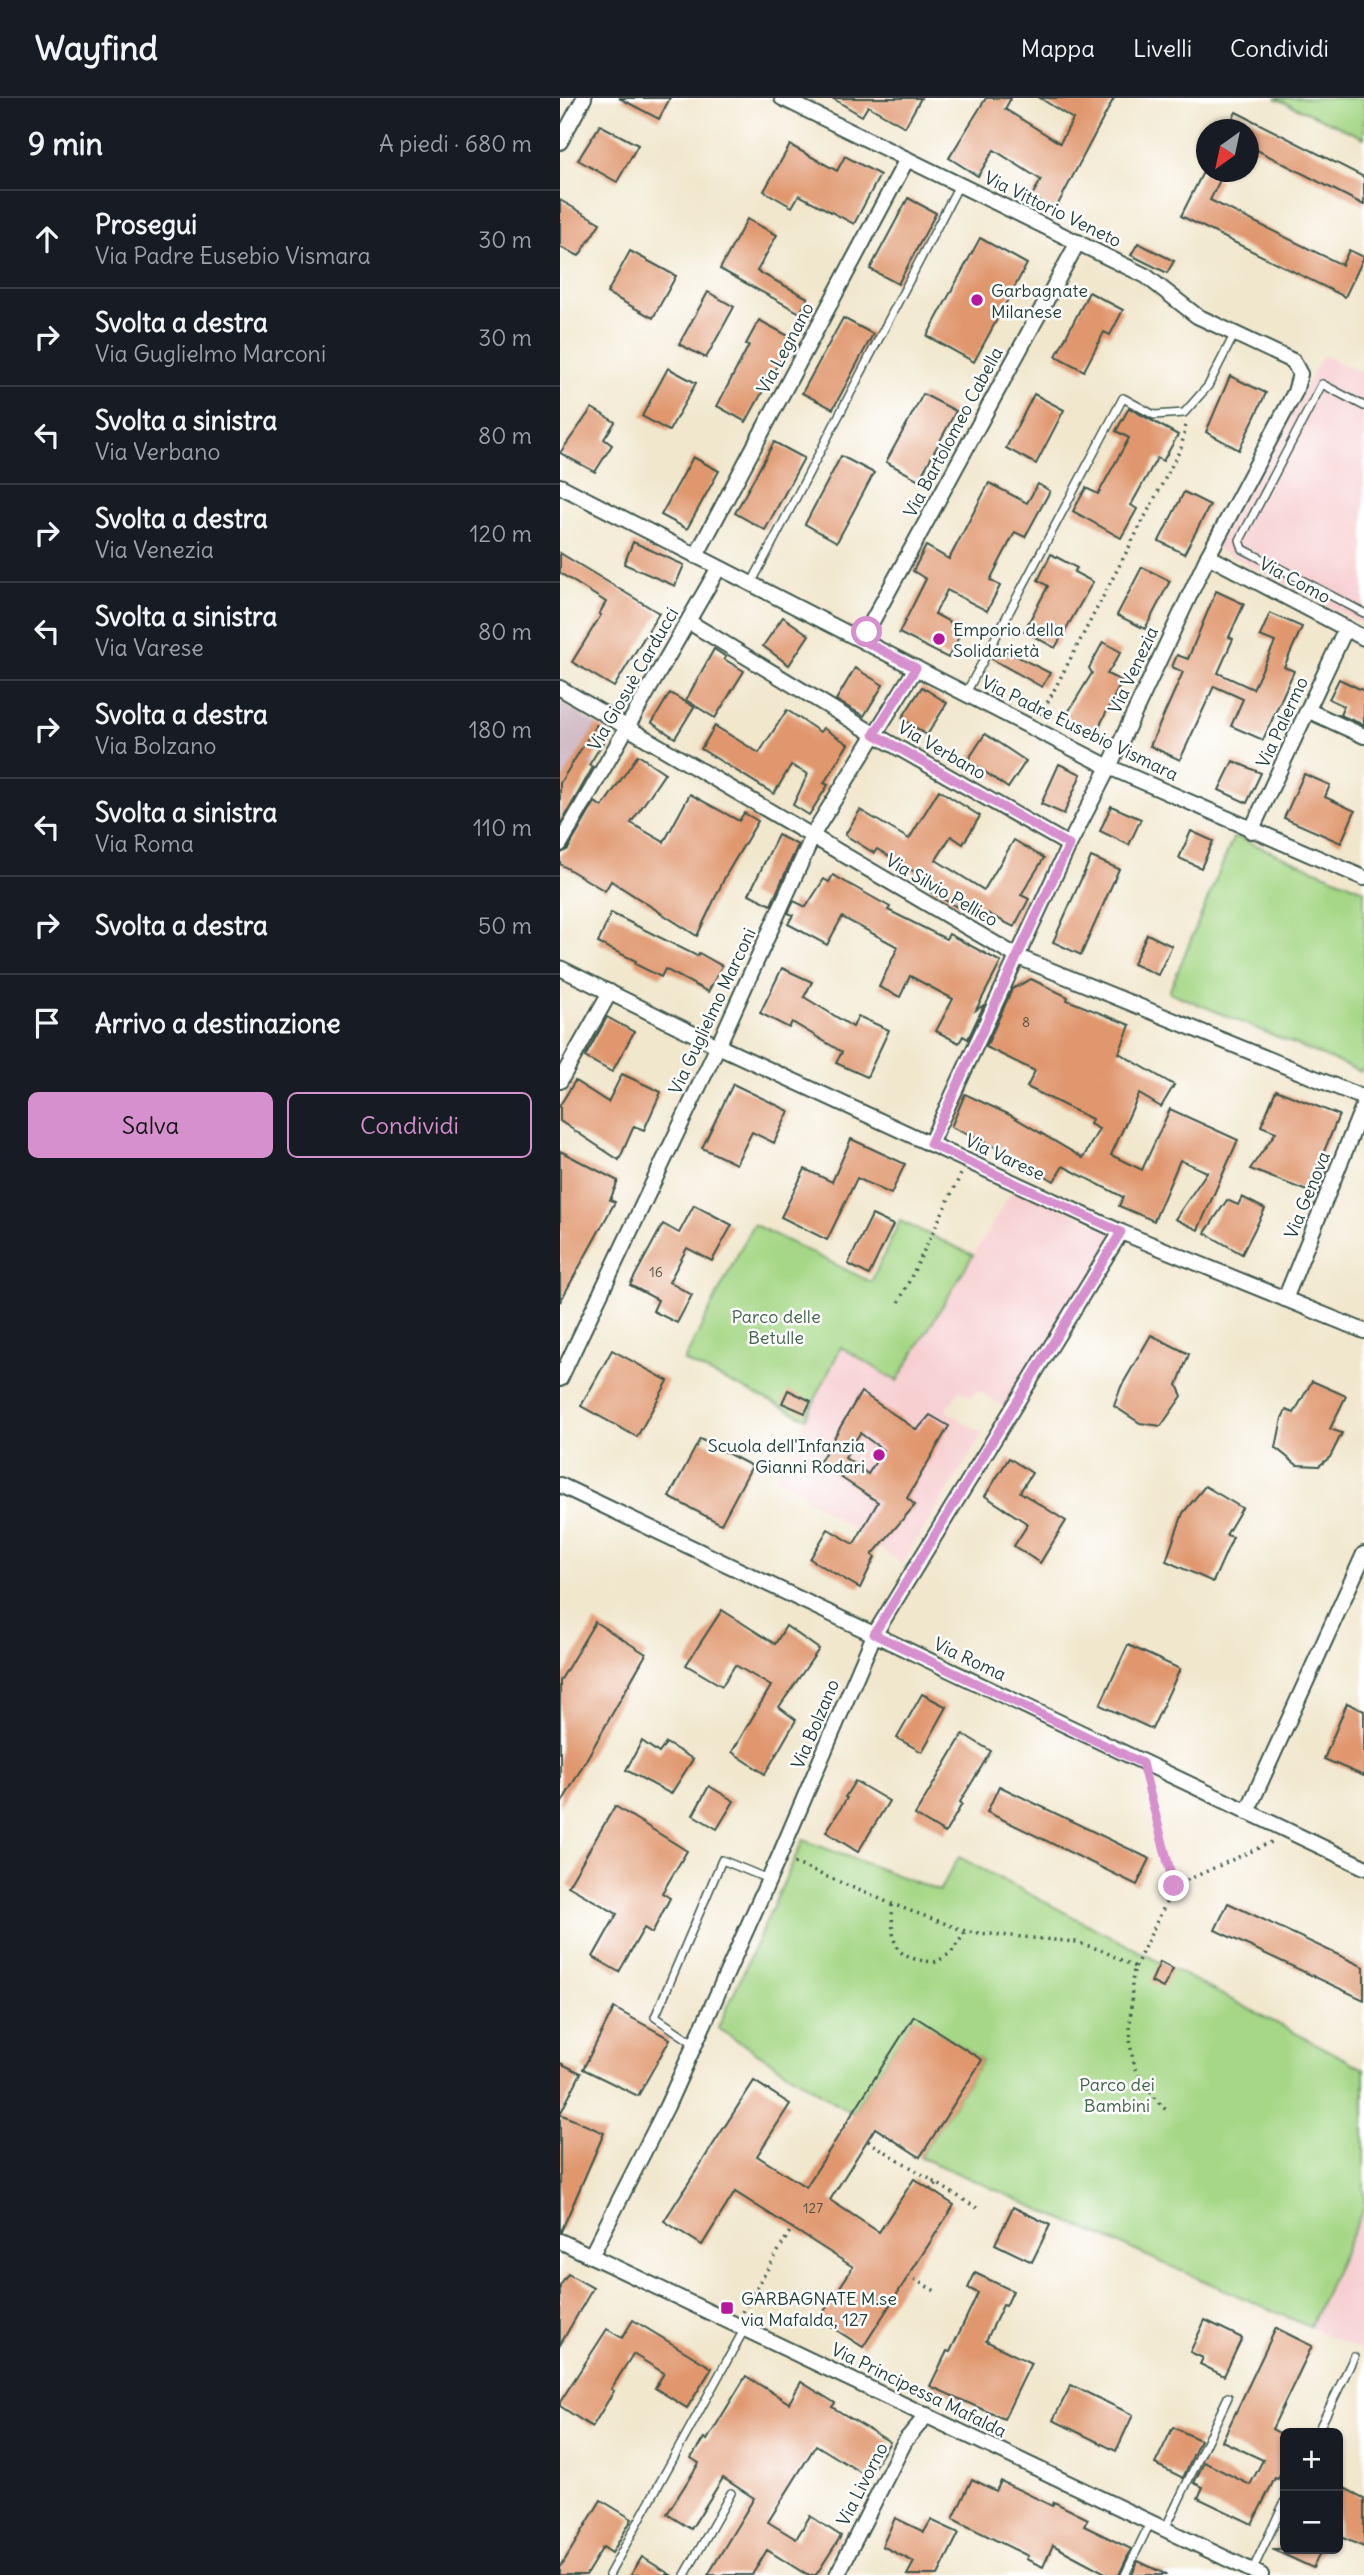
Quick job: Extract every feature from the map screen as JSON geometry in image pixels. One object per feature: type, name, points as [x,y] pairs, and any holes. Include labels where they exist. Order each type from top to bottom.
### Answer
[{"type":"street","points":[[560,142],[584,98]]},
{"type":"street","name":"Via Vittorio Veneto","points":[[782,98],[1155,281],[1197,316],[1293,362],[1298,367]]},
{"type":"street","name":"Via Legnano","points":[[696,556],[907,159]]},
{"type":"street","name":"Via Bartolomeo Cabella","points":[[862,640],[1078,242]]},
{"type":"street","name":"Via Venezia","points":[[930,1144],[1069,845],[1109,767],[1208,556],[1295,392],[1300,374],[1298,367]]},
{"type":"street","name":"Via Padre Eusebio Vismara","points":[[560,486],[1109,767],[1364,878]]},
{"type":"street","name":"Via Como","points":[[1208,556],[1364,638]]},
{"type":"street","name":"Via Giosuè Carducci","points":[[560,844],[718,569]]},
{"type":"street","name":"Via Verbano","points":[[688,622],[874,734],[1069,845]]},
{"type":"street","name":"Via Palermo","points":[[1251,831],[1346,628]]},
{"type":"street","name":"Via Guglielmo Marconi","points":[[560,1379],[718,1046],[813,836],[916,668]]},
{"type":"street","name":"Via Silvio Pellico","points":[[560,688],[1018,957],[1364,1098]]},
{"type":"street","points":[[1309,711],[1364,736]]},
{"type":"street","name":"Via Varese","points":[[560,968],[718,1046],[1121,1232],[1364,1331]]},
{"type":"street","points":[[560,1081],[610,992]]},
{"type":"street","name":"Via Genova","points":[[1286,1299],[1364,1104]]},
{"type":"street","name":"Via Bolzano","points":[[591,2256],[667,2106],[769,1880],[874,1634],[1121,1232]]},
{"type":"street","name":"Via Roma","points":[[560,1485],[1364,1867]]},
{"type":"street","points":[[1247,1812],[1364,1555]]},
{"type":"street","name":"Via Principessa Mafalda","points":[[560,2241],[1257,2573]]},
{"type":"street","name":"Via Livorno","points":[[837,2575],[905,2441],[927,2415]]},
{"type":"lane","points":[[751,585],[959,184]]},
{"type":"lane","points":[[966,693],[1122,398],[1154,415],[1184,413],[1208,386],[1234,335]]},
{"type":"lane","points":[[1364,406],[1322,384],[1240,540],[1243,549],[1364,613]]},
{"type":"lane","points":[[695,2044],[655,2017],[722,1860],[769,1880]]},
{"type":"lane","points":[[609,2575],[740,2325]]},
{"type":"lane","points":[[1319,2428],[1354,2357]]},
{"type":"lane","points":[[1165,2530],[1228,2397]]},
{"type":"lane","points":[[685,2575],[731,2493]]},
{"type":"lane","points":[[1257,2573],[1280,2514]]},
{"type":"lane","points":[[1125,2575],[1150,2523]]},
{"type":"path","points":[[1034,729],[1181,448],[1186,427],[1184,413]]},
{"type":"path","points":[[899,1301],[968,1161]]},
{"type":"path","points":[[1142,1763],[1174,1886]]},
{"type":"path","points":[[1168,2112],[1146,2089],[1129,2043],[1135,1967],[1174,1886],[1292,1833]]},
{"type":"path","points":[[779,1857],[892,1904],[966,1931],[1076,1942],[1101,1950],[1135,1967]]},
{"type":"path","points":[[892,1904],[893,1939],[898,1949],[908,1957],[936,1962],[951,1953],[966,1931]]},
{"type":"path","points":[[868,2141],[976,2207]]},
{"type":"path","points":[[930,2190],[938,2183]]},
{"type":"path","points":[[740,2325],[792,2228]]},
{"type":"path","points":[[908,2276],[937,2292]]},
{"type":"shaded area","points":[[1323,355],[1364,373],[1364,625],[1214,547]]},
{"type":"shaded area","points":[[560,701],[609,733],[595,755],[593,767],[560,823]]},
{"type":"shaded area","points":[[1015,1186],[1117,1233],[1008,1409],[977,1390],[972,1397],[959,1391],[946,1411],[983,1434],[902,1564],[777,1477],[841,1347],[897,1381]]},
{"type":"shaded area","points":[[1364,2207],[1364,2352],[1310,2327]]},
{"type":"green space","points":[[1275,98],[1364,98],[1364,138]]},
{"type":"green space","points":[[1234,836],[1364,890],[1364,1066],[1361,1072],[1169,992]]},
{"type":"green space","name":"Parco delle Betulle","points":[[900,1221],[973,1255],[897,1381],[841,1347],[806,1418],[684,1361],[753,1224],[871,1282]]},
{"type":"green space","name":"Parco dei Bambini","points":[[803,1840],[939,1891],[959,1857],[1364,2069],[1364,2207],[1310,2327],[920,2157],[982,2060],[914,2017],[852,2113],[718,2028]]},
{"type":"building","points":[[619,98],[670,98],[659,119]]},
{"type":"building","points":[[832,98],[921,98],[905,127],[868,106],[862,116]]},
{"type":"building","points":[[986,98],[1011,98],[1005,109],[1060,143],[1073,119],[1040,98],[1114,98],[1055,210],[1031,197],[1041,180],[994,150],[978,176],[949,158]]},
{"type":"building","points":[[1236,112],[1250,119],[1232,119]]},
{"type":"building","points":[[1259,124],[1364,177],[1364,205],[1259,151]]},
{"type":"building","points":[[600,125],[638,145],[617,182],[578,160]]},
{"type":"building","points":[[790,145],[837,171],[845,156],[880,175],[854,224],[799,195],[792,207],[764,191]]},
{"type":"building","points":[[1198,182],[1219,182],[1210,200],[1342,265],[1349,250],[1364,257],[1345,297],[1181,216]]},
{"type":"building","points":[[908,198],[936,213],[898,284],[870,269]]},
{"type":"building","points":[[560,200],[600,223],[579,256],[560,247]]},
{"type":"building","points":[[747,219],[777,235],[757,271],[808,298],[800,313],[720,269]]},
{"type":"building","name":"Garbagnate Milanese","points":[[980,238],[1027,264],[974,362],[927,336]]},
{"type":"building","points":[[1138,243],[1174,261],[1167,273],[1131,255]]},
{"type":"building","points":[[630,251],[676,276],[653,318],[607,293]]},
{"type":"building","points":[[708,292],[734,307],[706,358],[679,344]]},
{"type":"building","points":[[1089,292],[1123,310],[1110,335],[1104,332],[1084,371],[1056,356]]},
{"type":"building","points":[[843,318],[873,334],[833,409],[802,393]]},
{"type":"building","points":[[759,320],[792,338],[746,422],[717,406]]},
{"type":"building","points":[[668,368],[696,383],[669,431],[642,416]]},
{"type":"building","points":[[1230,376],[1266,393],[1239,450],[1206,432]]},
{"type":"building","points":[[923,394],[956,411],[919,480],[886,462]]},
{"type":"building","points":[[1034,394],[1064,410],[1036,464],[1006,448]]},
{"type":"building","points":[[592,408],[615,422],[604,439],[612,445],[595,472],[560,453]]},
{"type":"building","points":[[1129,408],[1178,435],[1163,461],[1157,458],[1131,505],[1137,509],[1121,538],[1073,511],[1086,488],[1098,494],[1129,438],[1116,431]]},
{"type":"building","points":[[774,442],[804,458],[765,530],[735,513]]},
{"type":"building","points":[[841,456],[874,473],[837,542],[805,524]]},
{"type":"building","points":[[693,457],[719,471],[687,529],[661,515]]},
{"type":"building","points":[[989,483],[1027,503],[1038,484],[1050,491],[1025,537],[1015,532],[990,580],[1000,586],[987,611],[947,590],[935,614],[963,629],[948,658],[899,633],[926,579],[913,571],[926,546],[949,559]]},
{"type":"building","points":[[1184,492],[1210,505],[1184,554],[1159,541]]},
{"type":"building","points":[[633,542],[684,565],[675,586],[624,564]]},
{"type":"building","points":[[560,553],[659,613],[614,687],[572,662],[606,602],[560,573]]},
{"type":"building","points":[[1051,554],[1077,568],[1074,572],[1093,582],[1055,648],[1024,631],[1048,586],[1038,580]]},
{"type":"building","points":[[1142,567],[1170,581],[1145,629],[1117,615]]},
{"type":"building","points":[[1216,591],[1244,604],[1229,637],[1233,639],[1218,673],[1253,689],[1275,642],[1260,636],[1270,613],[1302,627],[1284,667],[1294,671],[1263,740],[1231,726],[1243,699],[1214,686],[1180,760],[1150,746],[1183,672],[1172,667],[1177,655],[1188,659]]},
{"type":"building","points":[[783,617],[809,635],[789,665],[763,646]]},
{"type":"building","points":[[1103,642],[1121,652],[1107,674],[1122,681],[1095,735],[1064,719],[1092,673],[1089,668]]},
{"type":"building","points":[[998,647],[1050,673],[1042,687],[992,659]]},
{"type":"building","points":[[714,649],[726,657],[724,659],[744,671],[715,718],[686,700]]},
{"type":"building","points":[[855,668],[883,685],[864,716],[836,700]]},
{"type":"building","points":[[1339,679],[1364,691],[1364,725],[1340,715],[1344,706],[1329,699]]},
{"type":"building","points":[[922,687],[947,703],[927,735],[902,718]]},
{"type":"building","points":[[670,693],[694,707],[675,738],[652,723]]},
{"type":"building","points":[[787,710],[820,732],[823,728],[848,744],[824,783],[828,785],[809,815],[793,805],[808,774],[791,765],[774,794],[701,749],[715,726],[759,753]]},
{"type":"building","points":[[596,725],[609,733],[589,765],[593,767],[560,825],[560,783]]},
{"type":"building","points":[[985,734],[1026,761],[1008,788],[968,760]]},
{"type":"building","points":[[638,755],[665,773],[631,823],[664,842],[690,794],[739,821],[744,813],[758,821],[726,875],[697,936],[611,881],[605,891],[560,864],[560,854],[568,849],[595,802],[602,807]]},
{"type":"building","points":[[1233,761],[1261,773],[1247,803],[1219,790]]},
{"type":"building","points":[[1059,764],[1081,774],[1064,814],[1041,804]]},
{"type":"building","points":[[1304,774],[1330,785],[1325,797],[1355,811],[1341,843],[1284,818]]},
{"type":"building","points":[[939,790],[980,816],[963,844],[951,836],[936,860],[984,890],[1014,840],[1044,858],[1021,895],[1029,899],[1014,927],[987,913],[983,919],[959,904],[957,907],[929,891],[934,884],[877,849],[874,853],[845,835],[860,810],[909,839]]},
{"type":"building","points":[[1111,806],[1141,819],[1129,845],[1100,831]]},
{"type":"building","points":[[1191,831],[1213,841],[1201,868],[1179,858]]},
{"type":"building","points":[[778,835],[798,845],[771,905],[749,894]]},
{"type":"building","points":[[1091,857],[1119,869],[1081,955],[1053,942]]},
{"type":"building","points":[[833,875],[890,907],[888,910],[946,939],[949,934],[1001,962],[976,1010],[984,1005],[968,1039],[963,1036],[959,1043],[936,1031],[953,999],[910,976],[900,997],[879,987],[898,947],[842,917],[827,945],[788,924],[793,915],[788,913],[794,901],[806,907],[824,879],[829,882]]},
{"type":"building","points":[[611,913],[722,966],[708,992],[665,969],[661,977],[635,964],[636,961],[598,943]]},
{"type":"building","points":[[1147,934],[1172,946],[1158,975],[1133,964]]},
{"type":"building","points":[[782,968],[812,982],[804,997],[853,1027],[858,1016],[889,1030],[867,1077],[836,1063],[842,1052],[792,1022],[789,1028],[760,1013]]},
{"type":"building","points":[[1031,979],[1068,997],[1067,1000],[1130,1025],[1119,1053],[1174,1085],[1161,1107],[1139,1094],[1111,1155],[1142,1170],[1170,1109],[1238,1140],[1198,1230],[1175,1219],[1207,1172],[1180,1160],[1154,1221],[1119,1206],[1123,1197],[1063,1166],[1054,1181],[1002,1150],[951,1127],[965,1094],[1010,1115],[1083,1158],[1099,1129],[1090,1124],[1092,1119],[1027,1087],[1035,1071],[986,1047],[1012,989]]},
{"type":"building","points":[[607,1017],[634,1032],[612,1072],[585,1057]]},
{"type":"building","points":[[622,1074],[661,1092],[644,1130],[634,1126],[619,1160],[560,1121],[560,1105],[575,1081],[608,1102]]},
{"type":"building","points":[[733,1084],[789,1111],[774,1143],[752,1132],[736,1164],[702,1148]]},
{"type":"building","points":[[1276,1090],[1339,1115],[1318,1166],[1326,1170],[1317,1195],[1250,1169],[1276,1132],[1261,1126]]},
{"type":"building","points":[[851,1139],[905,1164],[891,1194],[857,1178],[827,1240],[781,1217],[805,1169],[832,1182]]},
{"type":"building","points":[[560,1151],[618,1181],[610,1200],[615,1202],[560,1302]]},
{"type":"building","points":[[1242,1197],[1265,1209],[1242,1254],[1205,1233],[1227,1200],[1238,1205]]},
{"type":"building","points":[[694,1205],[732,1225],[712,1261],[687,1248],[669,1282],[692,1295],[677,1323],[653,1311],[658,1300],[630,1285],[663,1224],[679,1233]]},
{"type":"building","points":[[872,1215],[893,1225],[869,1275],[848,1264]]},
{"type":"building","points":[[1151,1335],[1189,1354],[1177,1385],[1182,1396],[1161,1426],[1140,1423],[1114,1406],[1121,1387]]},
{"type":"building","points":[[612,1350],[668,1381],[637,1437],[581,1406]]},
{"type":"building","points":[[1312,1381],[1346,1396],[1330,1429],[1342,1433],[1330,1457],[1319,1466],[1297,1465],[1276,1448],[1286,1410],[1294,1413]]},
{"type":"building","points":[[788,1390],[811,1401],[805,1413],[782,1403]]},
{"type":"building","points":[[861,1392],[917,1430],[930,1415],[949,1426],[907,1498],[915,1505],[872,1555],[875,1557],[860,1588],[810,1559],[828,1529],[854,1544],[878,1502],[819,1463]],"holes":[[[860,1433],[883,1450],[868,1474],[845,1458]]]},
{"type":"building","points":[[700,1439],[752,1466],[721,1524],[669,1497]]},
{"type":"building","points":[[1009,1458],[1032,1473],[1020,1492],[1066,1521],[1040,1563],[1014,1546],[1028,1524],[985,1496]]},
{"type":"building","points":[[1205,1486],[1242,1508],[1226,1535],[1233,1537],[1213,1582],[1166,1561],[1183,1513]]},
{"type":"building","points":[[722,1610],[775,1644],[786,1626],[819,1649],[779,1707],[796,1720],[765,1774],[732,1752],[771,1686],[735,1665],[722,1686],[686,1665]]},
{"type":"building","points":[[595,1622],[646,1654],[560,1806],[560,1681]]},
{"type":"building","points":[[1128,1645],[1180,1669],[1152,1729],[1100,1705]]},
{"type":"building","points":[[922,1694],[947,1707],[922,1752],[897,1738]]},
{"type":"building","points":[[1347,1703],[1364,1711],[1364,1776],[1324,1759]]},
{"type":"building","points":[[963,1734],[991,1751],[945,1833],[915,1815]]},
{"type":"building","points":[[642,1741],[659,1753],[666,1743],[693,1759],[671,1794],[626,1770]]},
{"type":"building","points":[[855,1781],[889,1801],[858,1852],[826,1832]]},
{"type":"building","points":[[709,1786],[734,1801],[717,1829],[693,1815]]},
{"type":"building","points":[[999,1786],[1150,1859],[1137,1885],[987,1812]]},
{"type":"building","points":[[615,1806],[687,1851],[662,1893],[670,1898],[652,1933],[644,1928],[619,1972],[593,1957],[617,1914],[568,1886]]},
{"type":"building","points":[[1228,1903],[1364,1967],[1364,2000],[1215,1930]]},
{"type":"building","points":[[1160,1962],[1173,1969],[1163,1988],[1151,1982]]},
{"type":"building","points":[[614,2008],[670,2039],[638,2096],[583,2069]]},
{"type":"building","points":[[914,2016],[982,2060],[920,2157],[875,2128],[830,2200],[879,2232],[914,2179],[954,2205],[863,2347],[819,2319],[853,2267],[792,2228],[735,2192],[702,2245],[664,2221],[754,2081],[790,2104],[757,2156],[806,2187]]},
{"type":"building","points":[[560,2063],[581,2073],[560,2114]]},
{"type":"building","points":[[560,2114],[604,2133],[561,2232],[560,2231]]},
{"type":"building","points":[[1013,2207],[1050,2225],[1032,2262],[995,2244]]},
{"type":"building","points":[[975,2273],[1013,2291],[1006,2306],[1003,2305],[986,2341],[1031,2363],[1004,2419],[930,2386],[947,2351],[950,2352],[978,2293],[968,2288]]},
{"type":"building","points":[[568,2274],[593,2288],[560,2345],[560,2286]]},
{"type":"building","points":[[633,2320],[712,2368],[687,2408],[655,2388],[664,2373],[633,2354],[592,2427],[560,2406],[560,2402],[607,2329],[622,2338]]},
{"type":"building","points":[[1205,2320],[1242,2338],[1224,2376],[1200,2364],[1203,2358],[1190,2352]]},
{"type":"building","points":[[1276,2328],[1312,2346],[1272,2429],[1280,2433],[1280,2475],[1278,2479],[1275,2478],[1252,2524],[1198,2498],[1203,2487],[1194,2483],[1204,2462],[1250,2485],[1263,2460],[1222,2441]]},
{"type":"building","points":[[746,2376],[789,2403],[801,2382],[835,2403],[832,2407],[890,2442],[868,2477],[816,2445],[768,2522],[796,2539],[810,2516],[841,2536],[816,2575],[807,2575],[767,2550],[752,2575],[708,2575],[754,2498],[723,2478],[691,2529],[667,2514],[699,2463],[691,2458],[704,2438],[707,2440]]},
{"type":"building","points":[[1071,2385],[1133,2415],[1116,2451],[1053,2420]]},
{"type":"building","points":[[1173,2427],[1200,2440],[1183,2478],[1155,2464]]},
{"type":"building","points":[[972,2479],[996,2491],[1001,2481],[1052,2506],[1054,2502],[1088,2519],[1084,2526],[1131,2549],[1119,2575],[1109,2575],[1053,2545],[1043,2567],[1026,2559],[1028,2556],[953,2519]]},
{"type":"building","points":[[1343,2488],[1364,2498],[1364,2547],[1343,2538]]},
{"type":"building","points":[[601,2500],[632,2519],[612,2553],[603,2547],[586,2575],[560,2575],[560,2568]]},
{"type":"building","points":[[895,2518],[924,2532],[931,2520],[959,2533],[938,2575],[907,2575],[914,2562],[882,2546]]},
{"type":"building","points":[[1283,2554],[1320,2554],[1313,2568]]},
{"type":"building","points":[[642,2557],[671,2575],[631,2575]]},
{"type":"building","points":[[1138,2561],[1167,2575],[1132,2575]]},
{"type":"place","name":"Garbagnate Milanese","points":[[977,300]]},
{"type":"place","name":"Emporio della Solidarietà","points":[[939,639]]},
{"type":"place","name":"Scuola dell'Infanzia Gianni Rodari","points":[[879,1455]]},
{"type":"place","name":"GARBAGNATE M.se via Mafalda, 127","points":[[727,2308]]},
{"type":"route","points":[[867,632],[862,640],[916,668],[874,734],[1069,845],[930,1144],[1121,1232],[874,1634],[1142,1763],[1174,1886]]}]
